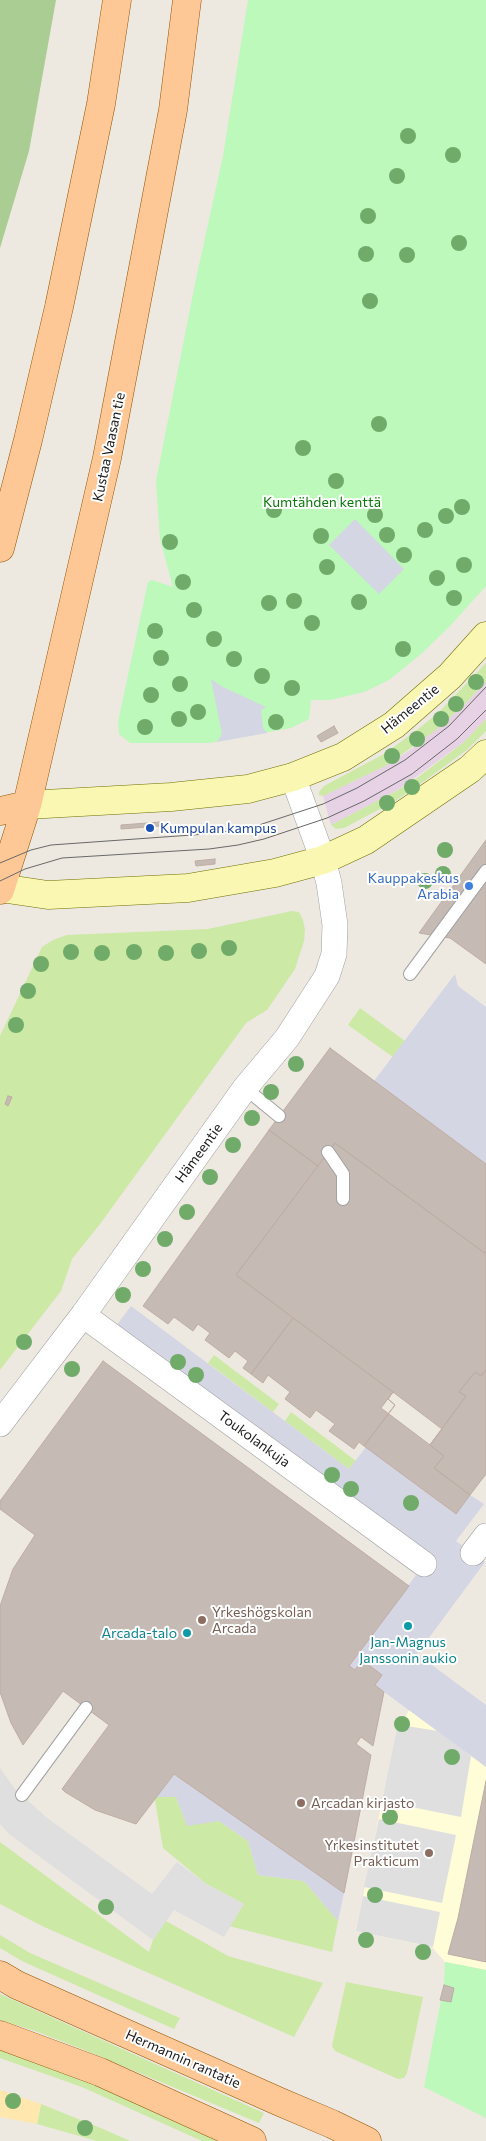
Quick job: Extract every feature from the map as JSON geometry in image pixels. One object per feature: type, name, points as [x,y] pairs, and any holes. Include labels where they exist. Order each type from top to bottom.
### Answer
[{"type":"main road","points":[[0,548],[28,440],[59,307],[101,104],[117,0]]},
{"type":"main road","name":"Kustaa Vaasan tie","points":[[0,888],[27,805],[107,458],[172,110],[188,0]]},
{"type":"main road","name":"Hämeentie","points":[[27,805],[171,797],[248,789],[293,777],[342,757],[394,725],[450,676],[486,636]]},
{"type":"main road","points":[[0,888],[48,895],[188,888],[275,873],[323,860],[366,840],[470,769],[486,754]]},
{"type":"main road","points":[[0,811],[27,805]]},
{"type":"main road","name":"Hermannin rantatie","points":[[0,1975],[17,1985],[367,2141]]},
{"type":"main road","points":[[0,2035],[100,2072],[252,2141]]},
{"type":"street","name":"Hämeentie","points":[[0,1424],[83,1315],[245,1088],[287,1038],[327,976],[334,954],[335,925],[323,860],[293,777]]},
{"type":"street","name":"Toukolankuja","points":[[83,1315],[424,1564]]},
{"type":"lane","points":[[410,974],[486,871]]},
{"type":"lane","points":[[245,1088],[279,1116]]},
{"type":"lane","points":[[328,1152],[343,1174],[343,1199]]},
{"type":"lane","points":[[22,1795],[86,1708]]},
{"type":"shaded area","points":[[355,519],[404,569],[379,594],[329,545]]},
{"type":"shaded area","points":[[211,679],[221,686],[266,707],[261,710],[263,728],[267,733],[217,742],[222,734]]},
{"type":"shaded area","points":[[486,681],[486,719],[464,742],[398,790],[331,825],[323,796],[387,765],[413,748],[468,701]]},
{"type":"shaded area","points":[[455,974],[458,986],[486,1007],[486,1164],[374,1081]]},
{"type":"shaded area","points":[[131,1306],[349,1469],[366,1447],[455,1514],[470,1495],[484,1504],[456,1541],[485,1562],[417,1654],[486,1705],[486,1767],[349,1666],[416,1575],[103,1343]]},
{"type":"shaded area","name":"Yrkesinstitutet Prakticum","points":[[411,1707],[486,1727],[486,1970],[445,1962],[432,1947],[356,1931],[396,1732]]},
{"type":"shaded area","points":[[400,1725],[438,1731],[471,1756],[461,1817],[382,1801],[396,1732]]},
{"type":"shaded area","points":[[0,1768],[15,1789],[46,1817],[152,1894],[177,1862],[205,1883],[244,1904],[224,1937],[174,1910],[153,1940],[9,1834],[0,1824]]},
{"type":"shaded area","points":[[174,1774],[344,1893],[338,1921],[304,1881],[258,1875],[248,1841],[219,1821],[187,1826],[176,1797],[156,1797]]},
{"type":"shaded area","points":[[379,1819],[456,1835],[442,1903],[364,1887]]},
{"type":"shaded area","points":[[363,1896],[440,1912],[433,1947],[356,1931]]},
{"type":"green space","points":[[0,0],[56,0],[29,151],[0,248]]},
{"type":"green space","name":"Kumtähden kenttä","points":[[248,0],[486,0],[486,586],[449,627],[421,654],[389,680],[364,692],[330,700],[311,700],[309,719],[291,728],[209,743],[130,743],[119,734],[118,722],[148,582],[152,580],[173,587],[160,539],[156,481],[196,279],[223,156]]},
{"type":"green space","points":[[486,663],[486,681],[468,701],[436,730],[387,765],[323,796],[319,795],[324,786],[384,754],[417,730],[439,712]]},
{"type":"green space","points":[[486,719],[486,731],[468,749],[426,780],[395,801],[344,828],[336,829],[331,825],[417,778],[464,742]]},
{"type":"green space","points":[[292,911],[299,912],[305,930],[304,941],[295,969],[267,1010],[246,1023],[100,1224],[72,1259],[61,1291],[0,1370],[0,1036],[42,947],[53,940],[67,935],[208,929]]},
{"type":"green space","points":[[360,1008],[405,1041],[393,1057],[348,1025]]},
{"type":"green space","points":[[214,1355],[279,1404],[273,1412],[208,1363]]},
{"type":"green space","points":[[291,1412],[356,1461],[349,1469],[285,1421]]},
{"type":"green space","points":[[156,1797],[176,1797],[187,1825],[219,1821],[248,1841],[258,1875],[304,1881],[338,1921],[332,1952],[229,1926],[244,1904],[205,1883],[163,1848]]},
{"type":"green space","points":[[0,1842],[149,1952],[153,1940],[166,1921],[228,1956],[323,1983],[294,2037],[42,1926],[0,1904]]},
{"type":"green space","points":[[0,1935],[30,1953],[180,2018],[174,2029],[22,1961],[0,1948]]},
{"type":"green space","points":[[445,1962],[486,1970],[486,2118],[424,2087],[444,1985]]},
{"type":"green space","points":[[346,1982],[423,1997],[407,2073],[404,2078],[398,2079],[335,2051],[332,2046]]},
{"type":"green space","points":[[0,1994],[264,2113],[259,2123],[82,2049],[0,2020]]},
{"type":"green space","points":[[0,2048],[85,2078],[223,2141],[202,2141],[82,2087],[0,2058]]},
{"type":"green space","points":[[41,2104],[130,2141],[97,2141],[37,2124]]},
{"type":"sand","points":[[0,2090],[41,2104],[37,2124],[0,2117]]},
{"type":"building","points":[[334,726],[338,733],[321,742],[317,736]]},
{"type":"building","points":[[160,822],[160,826],[121,829],[121,825]]},
{"type":"building","name":"Kauppakeskus Arabia","points":[[486,840],[486,964],[450,938],[419,933]]},
{"type":"building","points":[[215,859],[215,864],[196,866],[195,861]]},
{"type":"building","points":[[330,1048],[486,1164],[486,1254],[335,1143],[318,1166],[269,1130]]},
{"type":"building","points":[[8,1096],[12,1097],[8,1106],[5,1104]]},
{"type":"building","points":[[269,1130],[318,1166],[236,1275],[293,1318],[251,1374],[243,1368],[248,1361],[235,1351],[229,1358],[205,1340],[210,1333],[198,1324],[193,1331],[174,1317],[168,1324],[143,1306]]},
{"type":"building","points":[[335,1143],[486,1254],[486,1370],[481,1376],[475,1372],[459,1392],[466,1396],[430,1445],[444,1456],[434,1468],[470,1495],[456,1514],[364,1446],[395,1405],[388,1399],[393,1392],[236,1275]]},
{"type":"building","points":[[293,1318],[393,1392],[388,1399],[395,1405],[364,1446],[359,1442],[354,1449],[329,1431],[335,1424],[316,1410],[310,1418],[285,1399],[290,1392],[268,1375],[263,1383],[251,1374]]},
{"type":"building","name":"Yrkeshögskolan Arcada","points":[[103,1361],[409,1586],[349,1666],[355,1670],[362,1660],[382,1675],[375,1685],[384,1692],[373,1746],[361,1737],[356,1744],[371,1755],[344,1893],[174,1774],[136,1824],[95,1810],[65,1792],[62,1789],[109,1725],[63,1691],[23,1745],[11,1723],[0,1692],[0,1606],[13,1569],[35,1535],[0,1509],[0,1501]]},
{"type":"building","points":[[486,1370],[486,1474],[470,1495],[434,1468],[444,1456],[430,1445],[466,1396],[459,1392],[475,1372],[481,1376]]},
{"type":"building","points":[[393,1392],[442,1429],[430,1445],[381,1408]]},
{"type":"building","points":[[486,1781],[486,1962],[448,1954],[458,1918]]},
{"type":"building","points":[[444,1985],[454,1988],[451,2002],[440,2000]]},
{"type":"tram line","points":[[0,863],[31,850],[51,845],[206,834],[236,830],[259,825],[323,804],[357,788],[405,760],[449,726],[486,687]]},
{"type":"tram line","points":[[0,881],[25,869],[62,858],[209,849],[238,845],[264,839],[327,818],[364,801],[412,774],[457,739],[486,710]]},
{"type":"place","name":"Kumpulan kampus","points":[[150,828]]},
{"type":"place","name":"Kauppakeskus Arabia","points":[[469,886]]},
{"type":"place","name":"Yrkeshögskolan Arcada","points":[[202,1620]]},
{"type":"place","name":"Jan-Magnus Janssonin aukio","points":[[408,1626]]},
{"type":"place","name":"Arcada-talo","points":[[187,1633]]},
{"type":"place","name":"Arcadan kirjasto","points":[[301,1803]]},
{"type":"place","name":"Yrkesinstitutet Prakticum","points":[[429,1853]]}]
